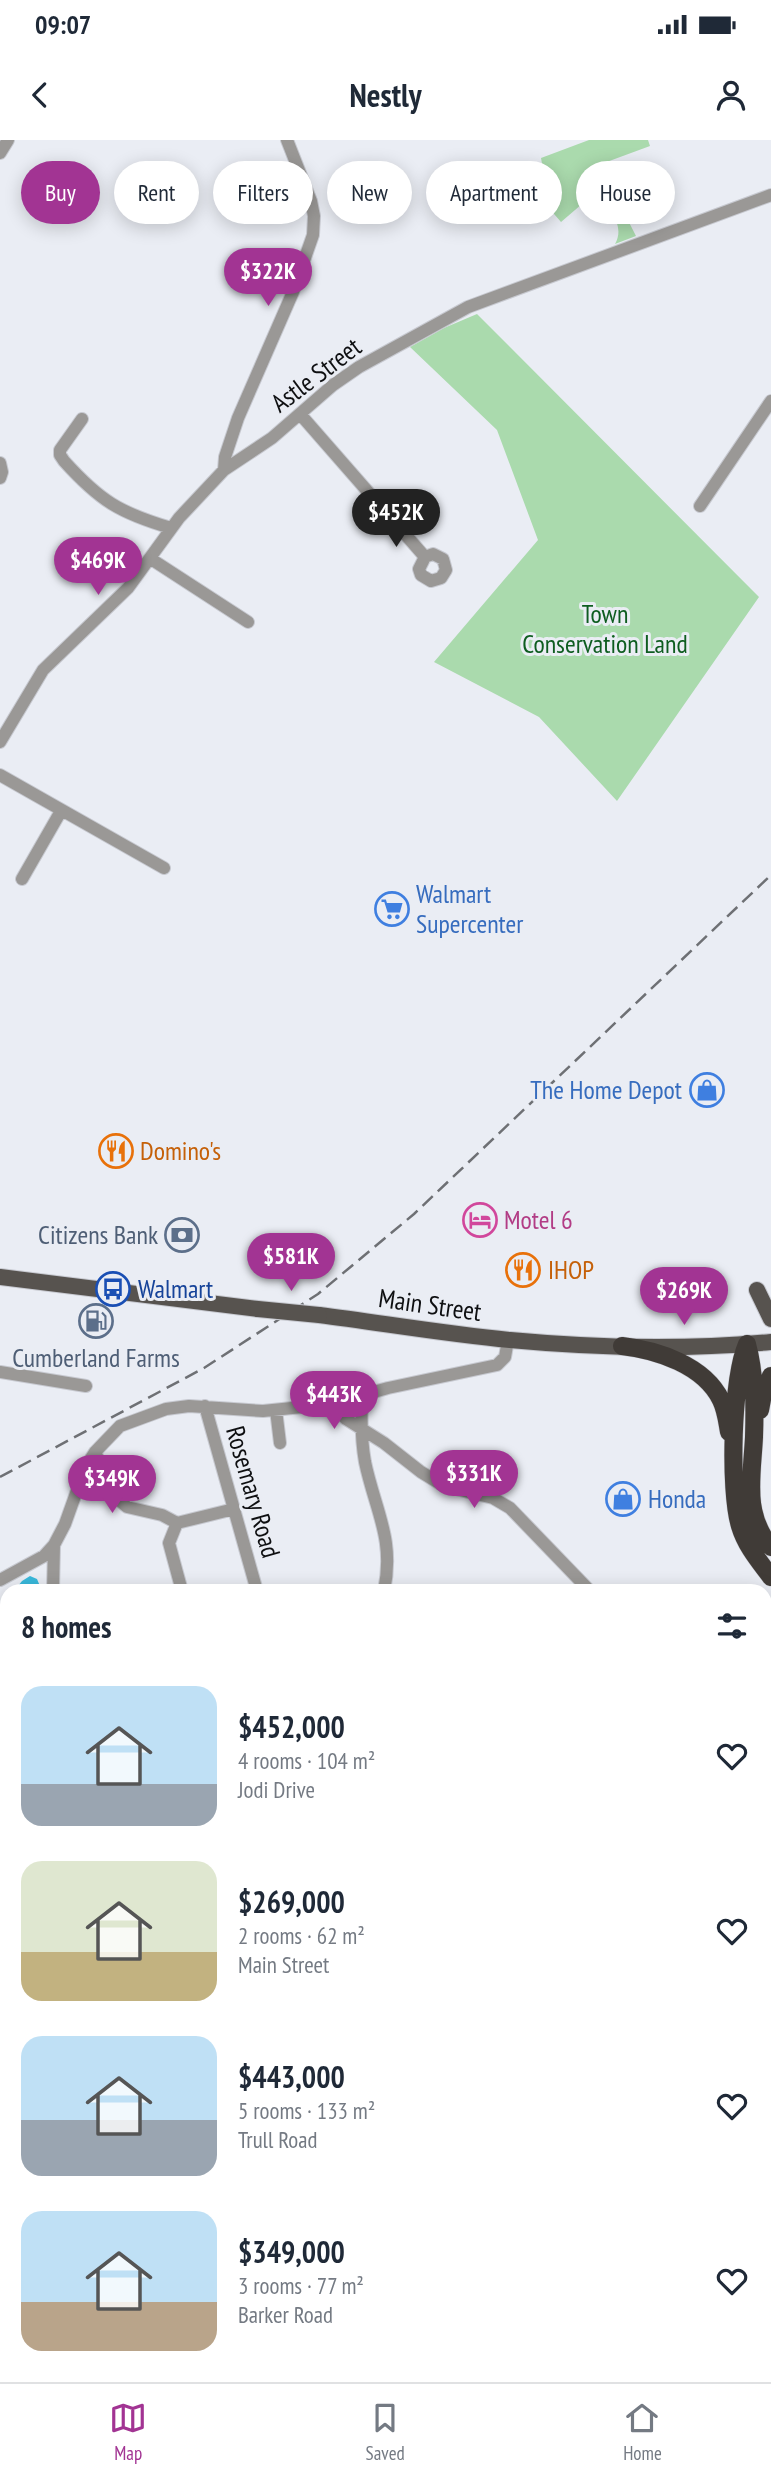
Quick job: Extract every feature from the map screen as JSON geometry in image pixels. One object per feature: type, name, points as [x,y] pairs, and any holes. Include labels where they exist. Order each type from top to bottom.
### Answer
[{"type":"highway","points":[[747,1344],[753,1375],[751,1506],[759,1530],[771,1547]]},
{"type":"highway","points":[[747,1344],[738,1378],[734,1455],[736,1507],[749,1546],[771,1577]]},
{"type":"highway","points":[[622,1346],[668,1358],[695,1371],[706,1380],[723,1404],[734,1455]]},
{"type":"highway","points":[[754,1437],[763,1395],[771,1376]]},
{"type":"main road","name":"Main Street","points":[[0,1277],[508,1340],[622,1346],[771,1342]]},
{"type":"main road","points":[[757,1290],[771,1319]]},
{"type":"street","points":[[0,153],[8,140]]},
{"type":"street","points":[[224,470],[225,457],[238,418],[293,292],[313,234],[311,201],[287,140]]},
{"type":"street","name":"Astle Street","points":[[0,743],[43,670],[100,618],[128,588],[171,528],[224,470],[272,438],[333,385],[359,367],[467,307],[771,195]]},
{"type":"street","points":[[700,506],[771,401]]},
{"type":"street","points":[[300,414],[425,557]]},
{"type":"street","points":[[82,419],[60,450],[64,461],[109,505],[138,518],[171,528]]},
{"type":"street","points":[[0,463],[0,478]]},
{"type":"street","points":[[151,559],[248,622]]},
{"type":"street","points":[[0,775],[164,868]]},
{"type":"street","points":[[22,879],[61,811]]},
{"type":"street","points":[[0,1580],[44,1556],[54,1545],[65,1524],[85,1468],[95,1452],[120,1426],[166,1409],[189,1406],[227,1410],[276,1410],[331,1404],[388,1388],[497,1365],[505,1358],[508,1340]]},
{"type":"street","points":[[0,1372],[86,1386]]},
{"type":"street","points":[[362,1397],[360,1429],[365,1462],[381,1512],[388,1547],[389,1562],[385,1584]]},
{"type":"street","points":[[331,1404],[360,1429],[444,1486],[493,1498],[510,1508],[583,1584]]},
{"type":"street","name":"Rosemary Road","points":[[205,1406],[255,1584]]},
{"type":"street","points":[[276,1410],[280,1443]]},
{"type":"street","points":[[95,1452],[120,1501],[127,1507],[162,1515],[177,1524],[234,1509]]},
{"type":"street","points":[[177,1524],[169,1543],[180,1584]]},
{"type":"street","points":[[53,1584],[54,1545]]},
{"type":"green space","points":[[589,140],[648,140],[650,146],[609,161],[576,161],[576,209],[562,221],[562,161],[542,161],[541,158]]},
{"type":"green space","points":[[617,224],[630,224],[636,236],[615,244]]},
{"type":"green space","name":"Town Conservation Land","points":[[477,314],[759,597],[617,801],[539,717],[434,662],[538,540],[497,430],[410,347]]},
{"type":"water","points":[[30,1576],[37,1579],[39,1584],[20,1584]]},
{"type":"railway","points":[[0,1477],[204,1368],[318,1294],[414,1214],[771,875]]},
{"type":"place","name":"Walmart Supercenter","points":[[392,909]]},
{"type":"place","name":"The Home Depot","points":[[707,1090]]},
{"type":"place","name":"Domino's","points":[[116,1151]]},
{"type":"place","name":"Motel 6","points":[[480,1220]]},
{"type":"place","name":"Citizens Bank","points":[[182,1235]]},
{"type":"place","name":"IHOP","points":[[523,1270]]},
{"type":"place","name":"Walmart","points":[[113,1289]]},
{"type":"place","name":"Cumberland Farms","points":[[96,1321]]},
{"type":"place","name":"Honda","points":[[623,1499]]}]
